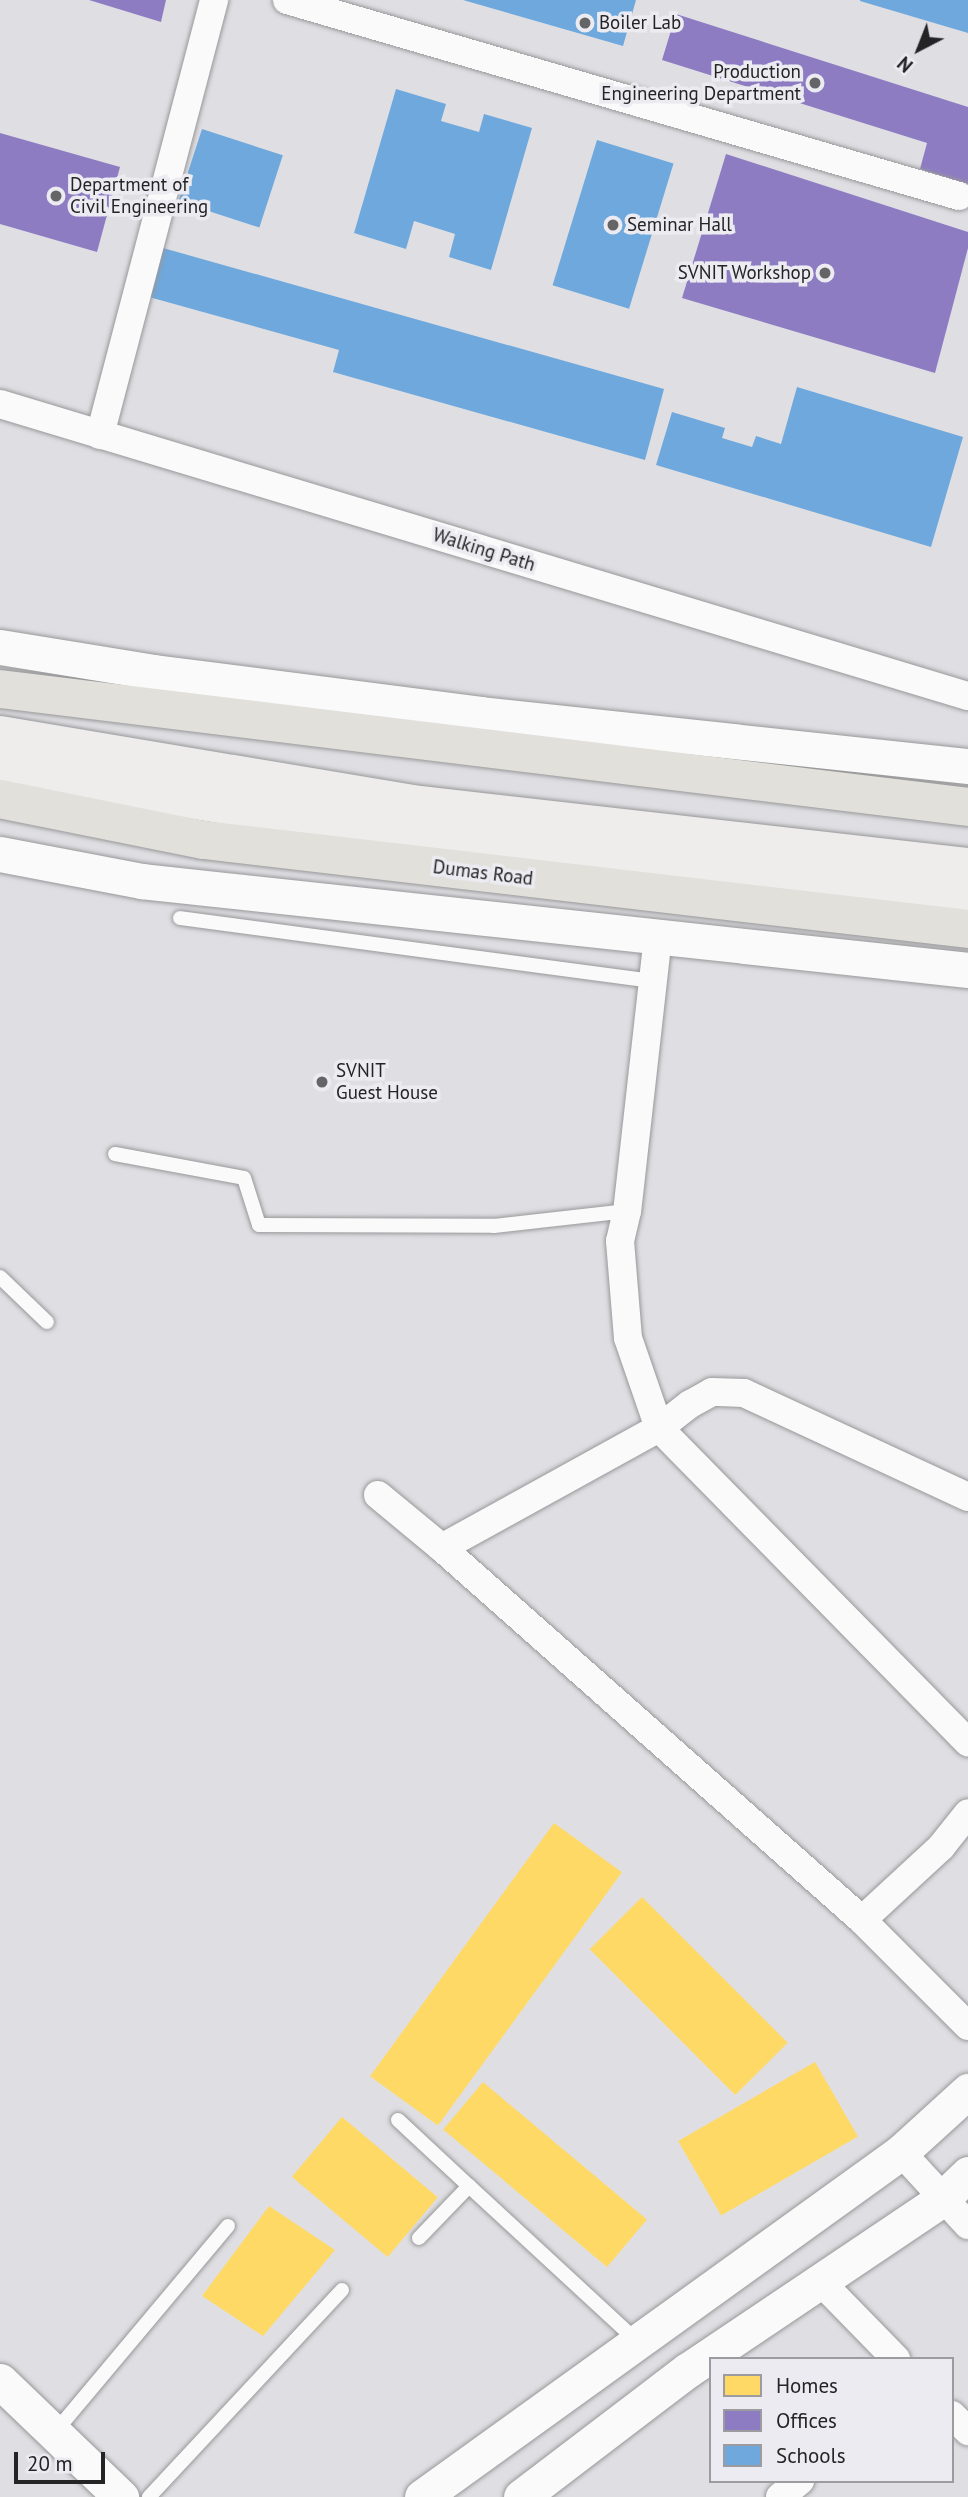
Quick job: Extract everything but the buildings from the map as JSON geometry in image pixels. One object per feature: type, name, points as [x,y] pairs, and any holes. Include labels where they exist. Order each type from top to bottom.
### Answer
[{"type":"main road","points":[[0,689],[968,807]]},
{"type":"main road","points":[[0,735],[411,804],[968,867]]},
{"type":"main road","points":[[0,768],[488,848],[968,897]]},
{"type":"main road","name":"Dumas Road","points":[[0,799],[204,840],[968,929]]},
{"type":"street","points":[[100,435],[214,0]]},
{"type":"street","points":[[287,0],[959,197]]},
{"type":"street","name":"Walking Path","points":[[0,404],[968,696]]},
{"type":"street","points":[[0,647],[154,672],[467,713],[968,766]]},
{"type":"street","points":[[0,853],[141,881],[968,970]]},
{"type":"street","points":[[658,936],[627,1211],[620,1241],[628,1338],[659,1428],[968,1742]]},
{"type":"street","points":[[442,1548],[659,1428],[690,1404],[712,1392],[744,1393],[968,1497]]},
{"type":"street","points":[[378,1495],[442,1548],[862,1920],[968,2026]]},
{"type":"street","points":[[862,1920],[942,1847],[968,1813]]},
{"type":"street","points":[[422,2497],[901,2152],[968,2091]]},
{"type":"street","points":[[901,2152],[968,2225]]},
{"type":"street","points":[[521,2497],[688,2370],[942,2199],[968,2174]]},
{"type":"street","points":[[820,2281],[894,2357]]},
{"type":"street","points":[[1,2384],[121,2497]]},
{"type":"street","points":[[954,2417],[968,2431]]},
{"type":"street","points":[[780,2497],[798,2483]]},
{"type":"lane","points":[[180,918],[653,981]]},
{"type":"lane","points":[[115,1154],[244,1178],[259,1225],[494,1226],[627,1211]]},
{"type":"lane","points":[[0,1277],[47,1322]]},
{"type":"lane","points":[[398,2120],[638,2342]]},
{"type":"lane","points":[[419,2238],[469,2186]]},
{"type":"lane","points":[[54,2433],[228,2226]]},
{"type":"lane","points":[[149,2497],[342,2290]]},
{"type":"place","name":"Boiler Lab","points":[[585,23]]},
{"type":"place","name":"Production Engineering Department","points":[[815,83]]},
{"type":"place","name":"Department of Civil Engineering","points":[[56,196]]},
{"type":"place","name":"Seminar Hall","points":[[613,225]]},
{"type":"place","name":"SVNIT Workshop","points":[[825,273]]},
{"type":"place","name":"SVNIT Guest House","points":[[322,1082]]}]
